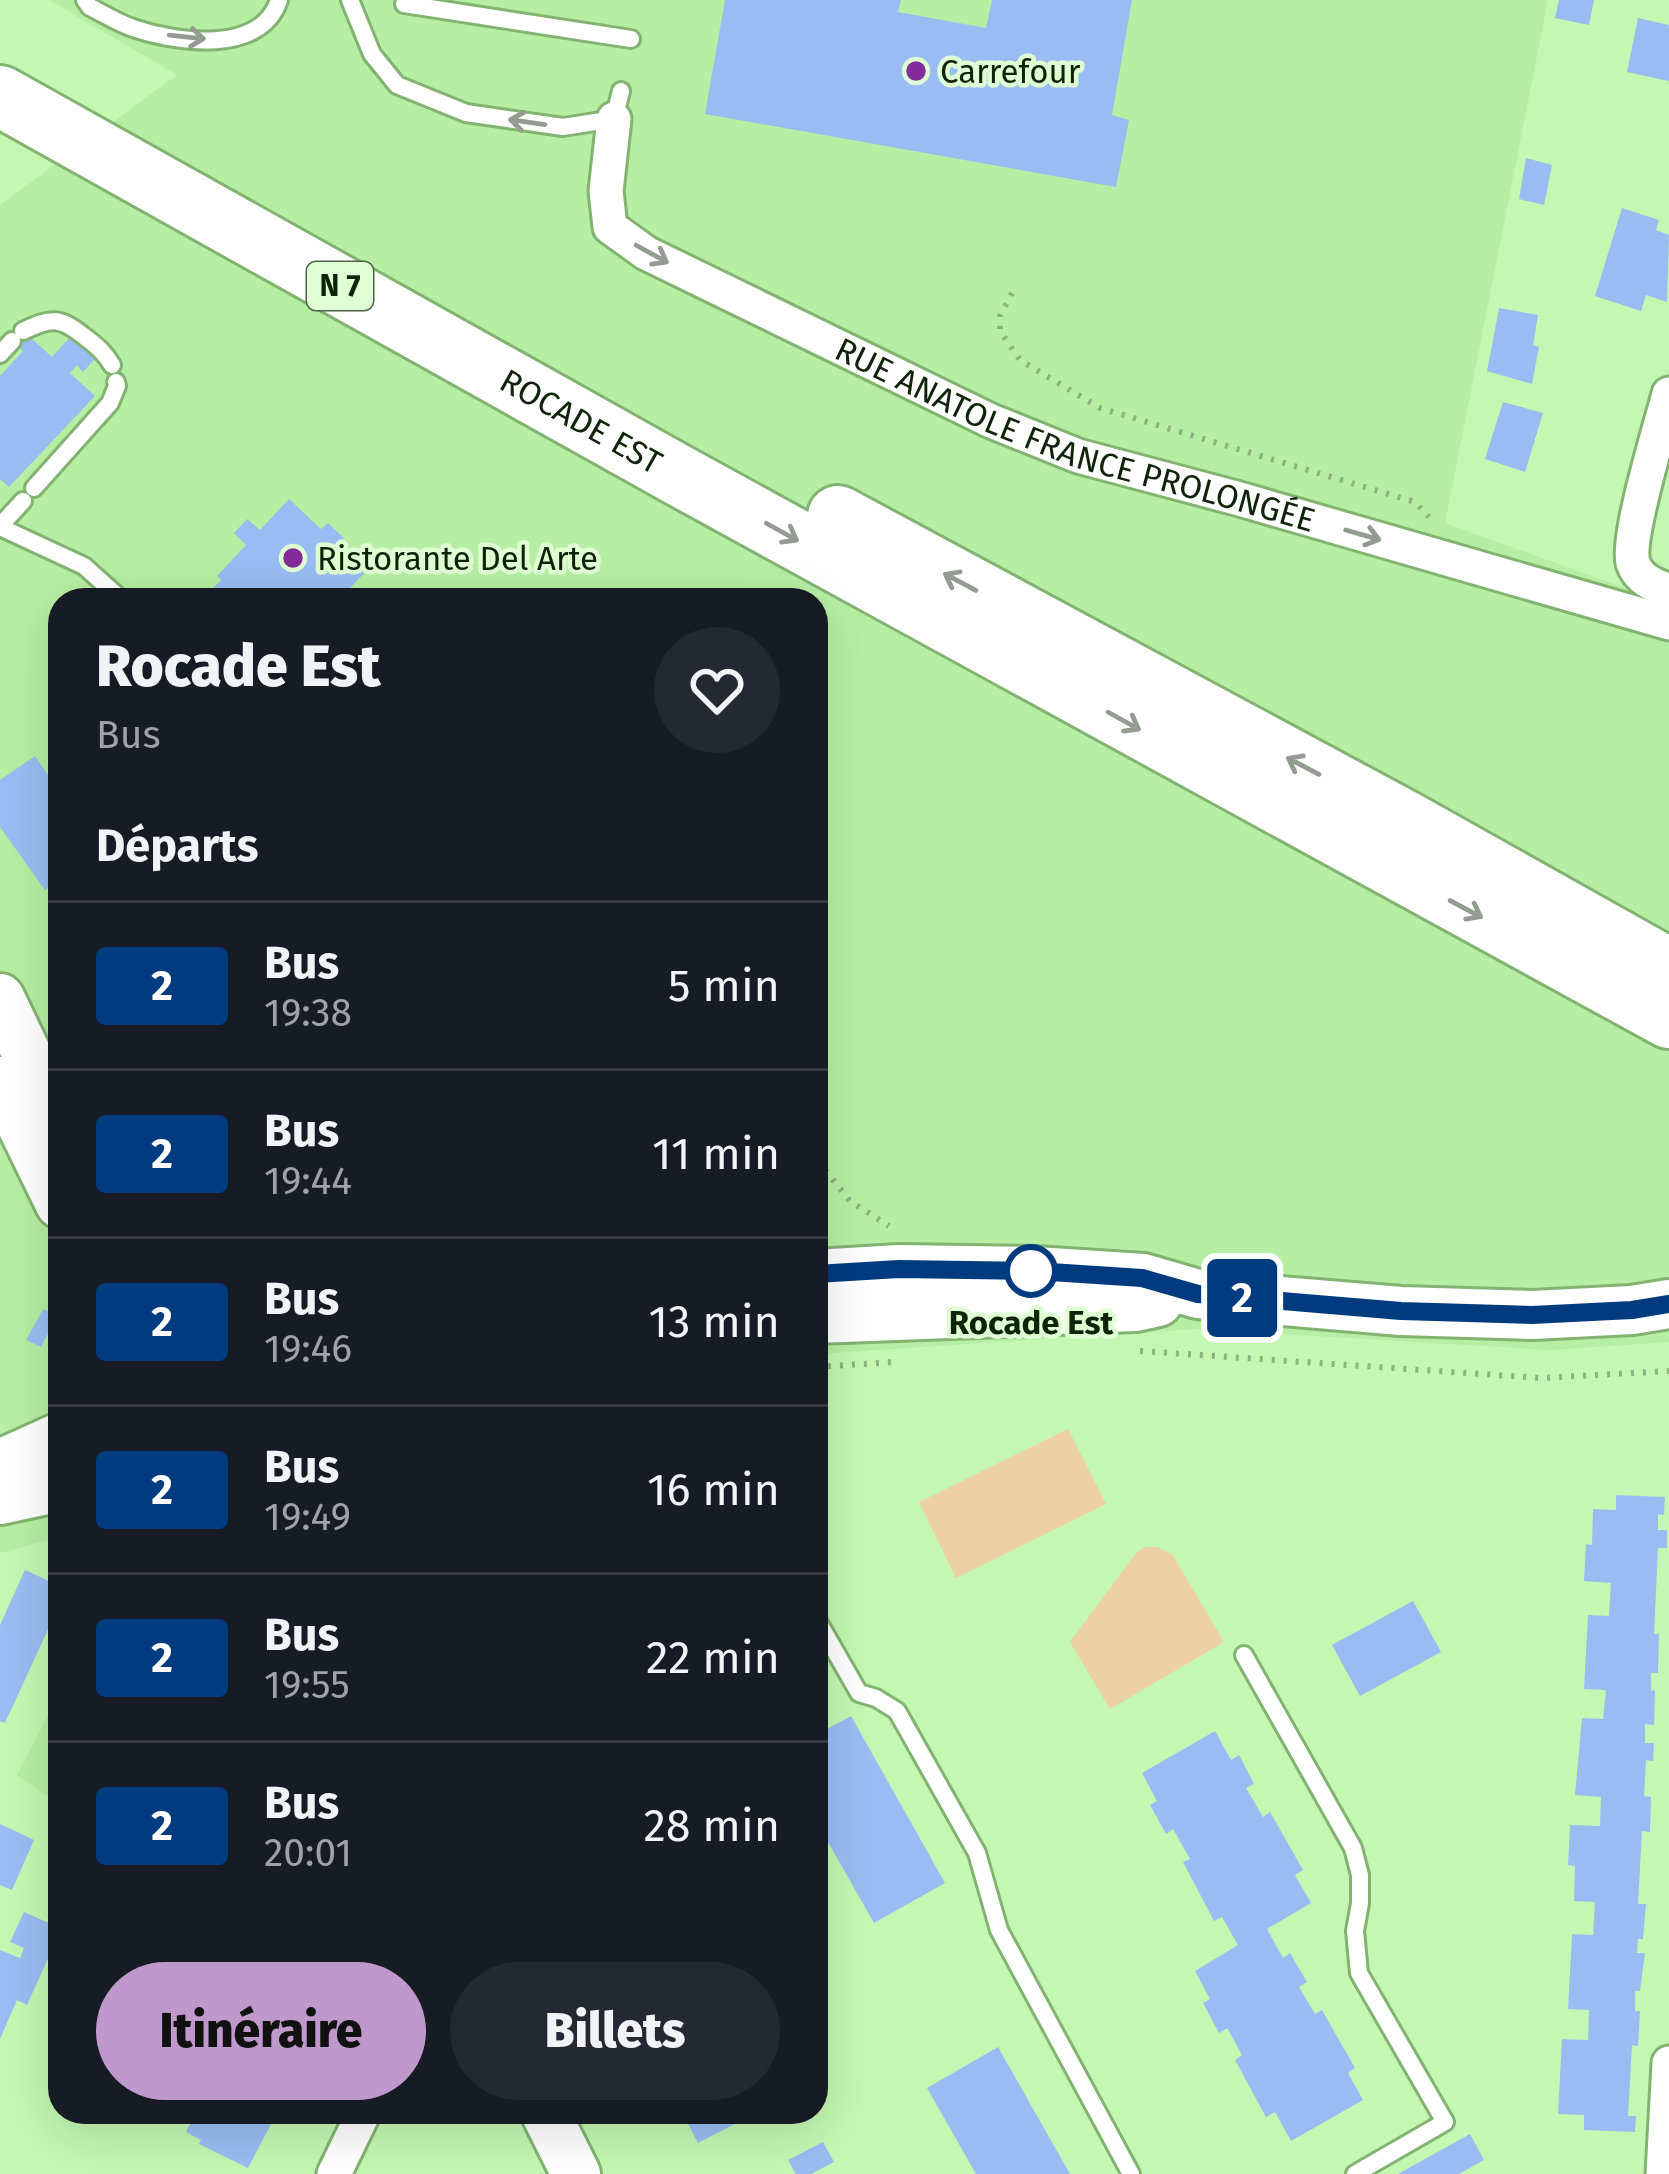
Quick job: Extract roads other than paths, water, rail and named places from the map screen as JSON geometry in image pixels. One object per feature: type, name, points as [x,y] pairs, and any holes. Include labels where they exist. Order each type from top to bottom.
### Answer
[{"type":"highway","name":"ROCADE EST","points":[[0,60],[1669,969]]},
{"type":"highway","name":"ROCADE EST","points":[[0,96],[680,476],[1669,1018]]},
{"type":"street","name":"RUE ANATOLE FRANCE PROLONGÉE","points":[[618,105],[606,191],[610,227],[646,253],[991,421],[1078,456],[1669,623]]},
{"type":"street","points":[[1669,394],[1637,518],[1632,561],[1646,583],[1669,591]]},
{"type":"street","points":[[0,998],[48,1099]]},
{"type":"street","points":[[0,1081],[48,1179]]},
{"type":"street","points":[[828,1273],[1035,1271],[1142,1278],[1198,1294],[1401,1311],[1532,1315],[1669,1304]]},
{"type":"street","points":[[828,1318],[1135,1307],[1198,1294]]},
{"type":"street","points":[[0,1464],[48,1442]]},
{"type":"street","points":[[0,1501],[48,1490]]},
{"type":"street","points":[[1663,2174],[1669,2063]]},
{"type":"street","points":[[334,2174],[358,2124]]},
{"type":"street","points":[[551,2124],[576,2174]]},
{"type":"lane","points":[[85,0],[89,7],[133,28],[189,40],[238,39],[274,15],[279,0]]},
{"type":"lane","points":[[350,0],[372,55],[397,85],[466,113],[562,127],[618,105]]},
{"type":"lane","points":[[404,4],[631,39]]},
{"type":"lane","points":[[12,342],[44,321],[65,321],[103,350],[114,374],[117,386],[110,403],[0,527],[84,566],[109,588]]},
{"type":"lane","points":[[828,1639],[859,1693],[897,1711],[977,1853],[999,1930],[1131,2174]]},
{"type":"lane","points":[[1244,1655],[1353,1847],[1360,1875],[1355,1931],[1359,1973],[1445,2122],[1355,2174]]},
{"type":"place","name":"Carrefour","points":[[916,71]]},
{"type":"place","name":"Ristorante Del Arte","points":[[293,558]]},
{"type":"place","name":"Rocade Est","points":[[1031,1271]]}]
